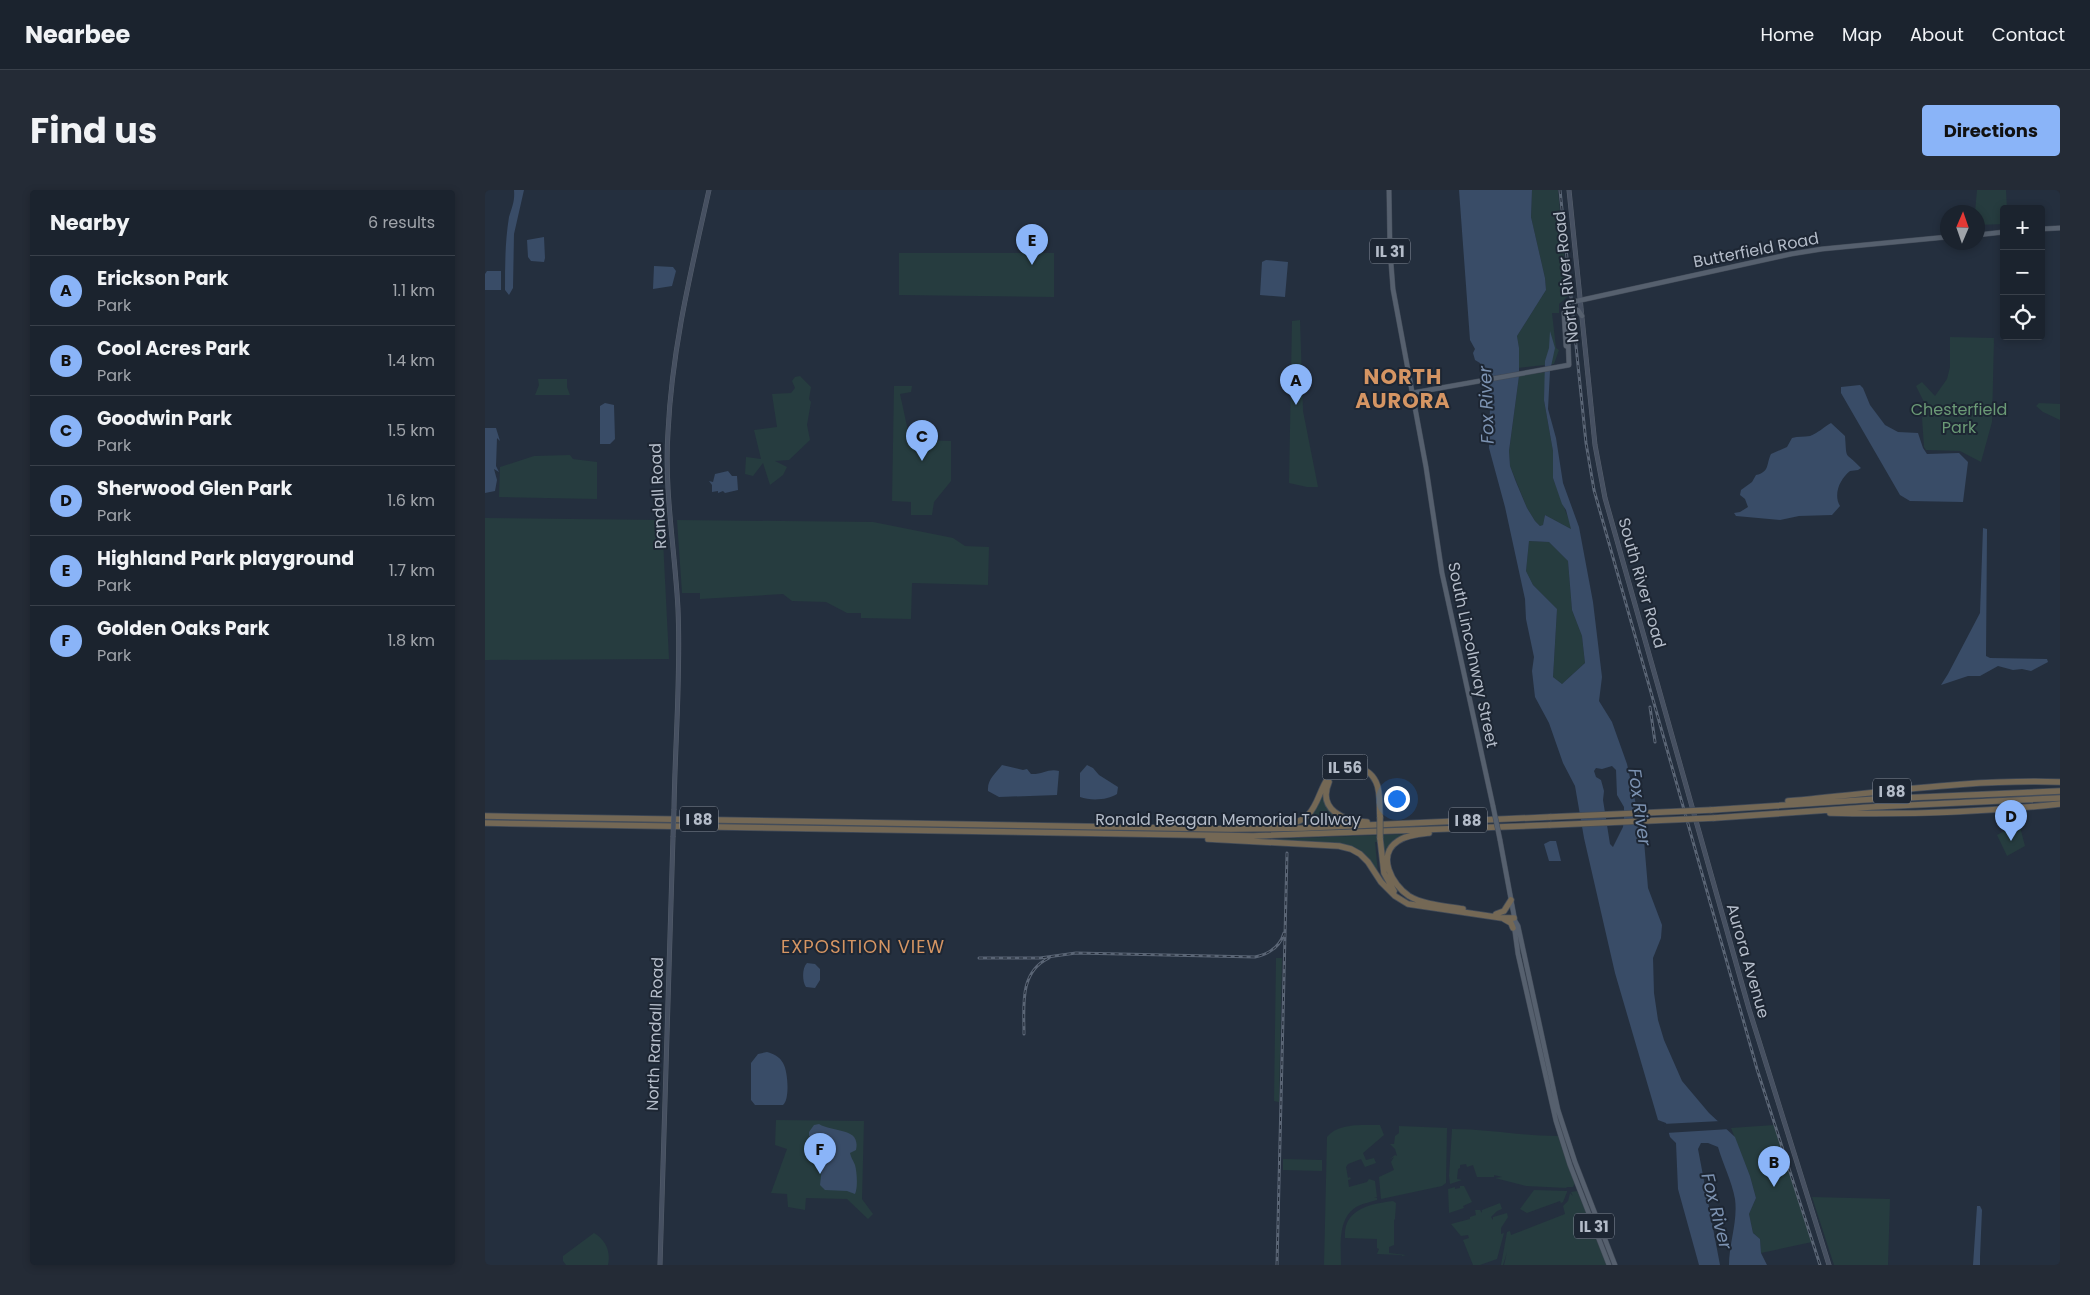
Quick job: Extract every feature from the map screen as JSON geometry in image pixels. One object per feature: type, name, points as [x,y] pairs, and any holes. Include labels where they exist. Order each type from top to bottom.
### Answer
[{"type":"highway","name":"IL 56","points":[[1247,829],[1300,821],[1313,808],[1328,779],[1340,768],[1362,769],[1373,776],[1378,790],[1379,838],[1384,873],[1396,893],[1410,902],[1421,905],[1496,914]]},
{"type":"highway","points":[[1378,817],[1374,787],[1367,775],[1359,771],[1344,770],[1329,782],[1326,790],[1327,801],[1337,815],[1355,821],[1386,824]]},
{"type":"highway","name":"I 88","points":[[1726,810],[1730,806],[1941,785],[2060,782]]},
{"type":"highway","name":"Ronald Reagan Memorial Tollway","points":[[485,816],[1247,829],[1726,810],[1878,799],[2060,791]]},
{"type":"highway","name":"Ronald Reagan Memorial Tollway","points":[[485,823],[1296,836],[1714,818],[2060,798]]},
{"type":"highway","name":"I 88","points":[[1815,811],[1823,813],[1907,814],[1983,812],[2060,804]]},
{"type":"highway","points":[[1458,828],[1411,836],[1400,840],[1389,851],[1388,865],[1393,880],[1408,895],[1420,900],[1469,910]]},
{"type":"highway","points":[[1184,835],[1196,838],[1339,846],[1351,849],[1368,862],[1381,882],[1395,896],[1417,907],[1514,918]]},
{"type":"highway","points":[[1379,838],[1381,875],[1395,896]]},
{"type":"highway","points":[[1496,914],[1504,911],[1511,900]]},
{"type":"highway","points":[[1496,914],[1514,918]]},
{"type":"highway","points":[[1502,918],[1511,923],[1513,928]]},
{"type":"main road","name":"Randall Road","points":[[674,806],[679,666],[678,608],[669,494],[667,434],[677,339],[709,190]]},
{"type":"main road","name":"IL 31","points":[[1389,190],[1393,289],[1412,393]]},
{"type":"main road","name":"North River Road","points":[[1569,190],[1587,362]]},
{"type":"main road","points":[[2045,229],[2060,228]]},
{"type":"main road","points":[[1985,234],[2000,232]]},
{"type":"main road","name":"Butterfield Road","points":[[1571,303],[1822,248],[1940,238]]},
{"type":"main road","points":[[1568,347],[1566,346],[1564,313],[1566,306],[1571,303]]},
{"type":"main road","points":[[1412,393],[1569,365],[1567,318],[1571,303]]},
{"type":"main road","points":[[1569,310],[1578,310],[1582,316]]},
{"type":"main road","name":"South River Road","points":[[1587,362],[1595,445],[1602,484],[1691,807]]},
{"type":"main road","name":"South Lincolnway Street","points":[[1412,393],[1426,467],[1442,573],[1500,840],[1514,918],[1513,928],[1548,1089],[1561,1129]]},
{"type":"main road","name":"North Randall Road","points":[[660,1265],[674,806]]},
{"type":"main road","name":"Aurora Avenue","points":[[1691,807],[1749,1009],[1829,1265]]},
{"type":"main road","name":"South Lincolnway Street","points":[[1514,918],[1518,926],[1561,1129]]},
{"type":"main road","name":"IL 31","points":[[1561,1129],[1587,1209],[1609,1265]]},
{"type":"main road","points":[[1561,1129],[1615,1265]]},
{"type":"green space","points":[[1532,190],[1558,190],[1568,296],[1559,304],[1559,313],[1552,313],[1556,348],[1559,350],[1554,364],[1518,368],[1519,348],[1517,336],[1546,290],[1531,217]]},
{"type":"green space","points":[[1977,190],[2006,190],[2007,205],[2000,205],[2000,224],[1985,225],[1985,205],[1976,205]]},
{"type":"green space","points":[[899,253],[1054,253],[1054,297],[899,295]]},
{"type":"green space","points":[[1300,320],[1303,411],[1318,487],[1307,487],[1289,483],[1292,321]]},
{"type":"green space","name":"Chesterfield Park","points":[[1950,337],[1994,338],[1992,422],[1981,462],[1960,451],[1926,450],[1924,447],[1922,418],[1926,406],[1916,386],[1922,382],[1935,396],[1947,379],[1950,367]]},
{"type":"green space","points":[[1546,372],[1544,400],[1553,451],[1553,478],[1571,529],[1545,515],[1543,525],[1540,526],[1535,521],[1527,508],[1510,466],[1509,452],[1519,376]]},
{"type":"green space","points":[[800,376],[811,387],[809,399],[811,402],[807,425],[810,440],[789,460],[775,461],[787,467],[783,475],[770,485],[763,463],[753,476],[745,474],[746,457],[761,459],[754,430],[777,427],[772,394],[791,393],[795,388],[792,381],[795,377]]},
{"type":"green space","points":[[538,379],[567,379],[570,395],[535,395],[539,385]]},
{"type":"green space","points":[[894,386],[912,386],[911,392],[900,394],[910,440],[951,441],[951,481],[934,502],[932,515],[911,515],[911,502],[892,501]]},
{"type":"green space","points":[[2039,403],[2060,404],[2060,420],[2043,412],[2036,406]]},
{"type":"green space","points":[[570,455],[573,459],[597,462],[597,499],[499,497],[500,467],[534,456]]},
{"type":"green space","points":[[485,518],[662,520],[669,659],[485,660]]},
{"type":"green space","points":[[677,520],[873,522],[953,538],[965,546],[989,547],[988,585],[912,583],[911,619],[861,618],[861,613],[847,613],[826,602],[792,601],[783,594],[700,599],[700,593],[682,593]]},
{"type":"green space","points":[[1529,541],[1549,542],[1568,561],[1572,610],[1582,636],[1585,663],[1562,684],[1553,677],[1557,609],[1533,585],[1526,571]]},
{"type":"green space","points":[[1324,788],[1329,810],[1342,821],[1297,824],[1302,822]]},
{"type":"green space","points":[[2019,823],[2025,846],[2007,856],[1997,835]]},
{"type":"green space","points":[[1407,834],[1392,843],[1388,873],[1386,874],[1383,842],[1375,842],[1378,873],[1356,849],[1248,840]]},
{"type":"green space","points":[[1276,958],[1282,958],[1279,1102],[1274,1101]]},
{"type":"green space","points":[[776,1120],[864,1121],[862,1199],[873,1214],[868,1219],[847,1199],[806,1198],[805,1210],[788,1207],[787,1194],[771,1193],[787,1149],[775,1145]]},
{"type":"green space","points":[[1380,1125],[1384,1135],[1363,1153],[1366,1160],[1374,1158],[1376,1163],[1365,1167],[1361,1159],[1348,1164],[1346,1167],[1348,1178],[1350,1177],[1351,1179],[1348,1180],[1349,1187],[1367,1182],[1369,1179],[1375,1181],[1377,1197],[1374,1198],[1377,1198],[1377,1200],[1358,1206],[1346,1217],[1341,1240],[1341,1265],[1324,1265],[1327,1137],[1337,1129],[1344,1127]]},
{"type":"green space","points":[[1774,1125],[1812,1242],[1761,1253],[1760,1239],[1753,1233],[1749,1214],[1756,1198],[1750,1176],[1731,1128]]},
{"type":"green space","points":[[1399,1126],[1447,1128],[1446,1183],[1442,1186],[1381,1199],[1379,1177],[1394,1170],[1391,1162],[1394,1157],[1389,1160],[1395,1155],[1397,1156],[1395,1149],[1390,1144],[1394,1144],[1395,1136],[1399,1133]]},
{"type":"green space","points":[[1452,1129],[1558,1136],[1575,1183],[1573,1187],[1567,1188],[1526,1186],[1495,1178],[1502,1177],[1494,1175],[1494,1177],[1477,1177],[1473,1165],[1467,1167],[1466,1164],[1460,1165],[1458,1169],[1457,1179],[1462,1180],[1450,1184]]},
{"type":"green space","points":[[1283,1159],[1322,1160],[1322,1171],[1283,1170]]},
{"type":"green space","points":[[1460,1186],[1464,1186],[1472,1202],[1463,1206],[1464,1208],[1449,1213],[1448,1189],[1460,1188]]},
{"type":"green space","points":[[1534,1190],[1567,1192],[1563,1202],[1561,1203],[1560,1201],[1527,1213],[1520,1209]]},
{"type":"green space","points":[[1577,1191],[1608,1265],[1504,1265],[1507,1252],[1503,1265],[1501,1265],[1507,1232],[1510,1231],[1511,1235],[1565,1214],[1563,1206],[1568,1201],[1570,1193],[1573,1196],[1571,1192]]},
{"type":"green space","points":[[1812,1197],[1890,1199],[1888,1265],[1834,1265]]},
{"type":"green space","points":[[1393,1201],[1396,1203],[1394,1245],[1389,1247],[1389,1253],[1406,1255],[1377,1254],[1379,1249],[1377,1248],[1377,1239],[1345,1238],[1348,1220],[1353,1214],[1367,1206]]},
{"type":"green space","points":[[1500,1203],[1502,1209],[1491,1217],[1493,1220],[1493,1217],[1507,1213],[1508,1217],[1501,1228],[1501,1234],[1504,1233],[1497,1259],[1480,1265],[1473,1265],[1463,1240],[1469,1238],[1468,1235],[1461,1236],[1451,1224],[1470,1219],[1470,1217],[1476,1215],[1475,1210],[1480,1210],[1482,1213],[1482,1210]]},
{"type":"green space","points":[[594,1233],[602,1239],[607,1247],[608,1265],[566,1265],[563,1261],[563,1256]]},
{"type":"water","points":[[514,190],[524,190],[514,234],[513,288],[509,295],[505,290],[505,254],[509,217],[514,201]]},
{"type":"water","points":[[1459,190],[1532,190],[1531,217],[1546,290],[1517,336],[1519,376],[1509,451],[1510,466],[1527,508],[1535,521],[1540,526],[1543,525],[1545,515],[1571,529],[1566,510],[1553,478],[1553,451],[1544,400],[1545,361],[1549,348],[1550,331],[1555,348],[1550,371],[1548,409],[1556,438],[1563,483],[1579,527],[1593,602],[1602,677],[1599,701],[1612,722],[1627,764],[1644,841],[1648,888],[1662,925],[1661,938],[1653,958],[1654,993],[1658,1020],[1664,1040],[1682,1081],[1709,1113],[1735,1137],[1756,1198],[1749,1214],[1753,1233],[1760,1239],[1761,1253],[1767,1265],[1729,1265],[1736,1207],[1734,1193],[1718,1147],[1708,1143],[1701,1143],[1698,1149],[1720,1265],[1699,1265],[1678,1189],[1676,1143],[1670,1137],[1666,1123],[1658,1120],[1615,973],[1584,838],[1575,786],[1563,763],[1549,723],[1535,697],[1532,671],[1534,657],[1526,619],[1525,599],[1505,507],[1489,448],[1490,406],[1487,377],[1480,363],[1475,360],[1473,353],[1475,349],[1470,340]],"holes":[[[1529,541],[1549,542],[1568,561],[1572,610],[1582,636],[1585,663],[1562,684],[1553,677],[1557,609],[1533,585],[1526,571]],[[1612,766],[1616,770],[1617,795],[1624,807],[1623,827],[1613,847],[1610,844],[1603,800],[1604,791],[1601,780],[1596,777],[1594,771],[1596,768],[1602,769]]]},
{"type":"water","points":[[544,237],[544,262],[531,261],[528,257],[527,240]]},
{"type":"water","points":[[1266,260],[1288,262],[1285,297],[1260,295],[1262,262]]},
{"type":"water","points":[[654,266],[673,267],[676,271],[672,286],[653,289]]},
{"type":"water","points":[[487,271],[501,271],[501,290],[485,290],[485,274]]},
{"type":"water","points":[[1860,385],[1870,405],[1885,425],[1898,432],[1918,433],[1927,454],[1959,453],[1968,462],[1963,502],[1910,501],[1900,495],[1841,393],[1841,387]]},
{"type":"water","points":[[605,403],[614,405],[615,439],[610,444],[600,444],[600,406]]},
{"type":"water","points":[[1831,423],[1845,436],[1847,455],[1861,468],[1850,471],[1843,478],[1837,492],[1840,506],[1832,515],[1799,516],[1780,520],[1736,516],[1734,513],[1748,507],[1745,499],[1740,495],[1741,490],[1752,482],[1756,475],[1766,470],[1771,454],[1787,447],[1792,438],[1810,436]]},
{"type":"water","points":[[485,428],[496,428],[500,441],[497,438],[496,466],[499,472],[494,469],[497,480],[495,491],[485,493]]},
{"type":"water","points":[[728,471],[732,476],[737,476],[738,490],[725,493],[723,491],[718,493],[718,491],[712,492],[712,485],[709,481],[713,482],[715,474]]},
{"type":"water","points":[[1983,528],[1987,529],[1986,656],[1990,658],[2047,659],[2048,662],[2031,671],[2013,670],[1998,666],[1980,676],[1968,676],[1941,685],[1980,613]]},
{"type":"water","points":[[1002,765],[1023,770],[1027,769],[1031,774],[1052,770],[1059,771],[1057,795],[999,797],[988,791],[992,776]]},
{"type":"water","points":[[1087,765],[1118,787],[1117,794],[1109,798],[1099,799],[1080,797],[1080,773]]},
{"type":"water","points":[[1556,841],[1561,861],[1549,861],[1544,844]]},
{"type":"water","points":[[807,963],[815,964],[820,969],[820,980],[815,988],[806,987],[803,978],[803,971]]},
{"type":"water","points":[[767,1052],[778,1057],[785,1067],[787,1097],[783,1105],[755,1105],[751,1100],[751,1063],[758,1054]]},
{"type":"water","points":[[819,1124],[850,1134],[854,1138],[856,1150],[850,1153],[856,1172],[857,1184],[855,1194],[847,1191],[825,1190],[820,1185],[824,1150],[822,1145],[809,1136],[809,1132],[814,1125]]},
{"type":"water","points":[[1977,1206],[1980,1206],[1982,1210],[1980,1265],[1973,1265]]},
{"type":"pier","points":[[1721,1121],[1730,1129],[1666,1133],[1663,1124]]},
{"type":"railway","points":[[1560,190],[1586,443],[1594,490],[1757,1069],[1820,1265]]},
{"type":"railway","points":[[1650,707],[1655,742]]},
{"type":"railway","points":[[1277,1265],[1287,853]]},
{"type":"railway","points":[[979,958],[1040,958],[1076,953],[1255,957],[1265,954],[1277,946],[1284,933]]},
{"type":"railway","points":[[1024,1034],[1024,1001],[1028,981],[1032,972],[1039,964],[1049,958]]},
{"type":"place","name":"Highland Park playground","points":[[1032,265]]},
{"type":"place","name":"Erickson Park","points":[[1296,405]]},
{"type":"place","name":"Goodwin Park","points":[[922,461]]},
{"type":"place","name":"Sherwood Glen Park","points":[[2011,841]]},
{"type":"place","name":"Golden Oaks Park","points":[[820,1174]]},
{"type":"place","name":"Cool Acres Park","points":[[1774,1187]]},
{"type":"district","name":"NORTH AURORA","points":[[1403,388]]},
{"type":"district","name":"EXPOSITION VIEW","points":[[863,946]]},
{"type":"water label","name":"Fox River","points":[[1486,405]]},
{"type":"water label","name":"Fox River","points":[[1640,807]]},
{"type":"water label","name":"Fox River","points":[[1717,1211]]}]
